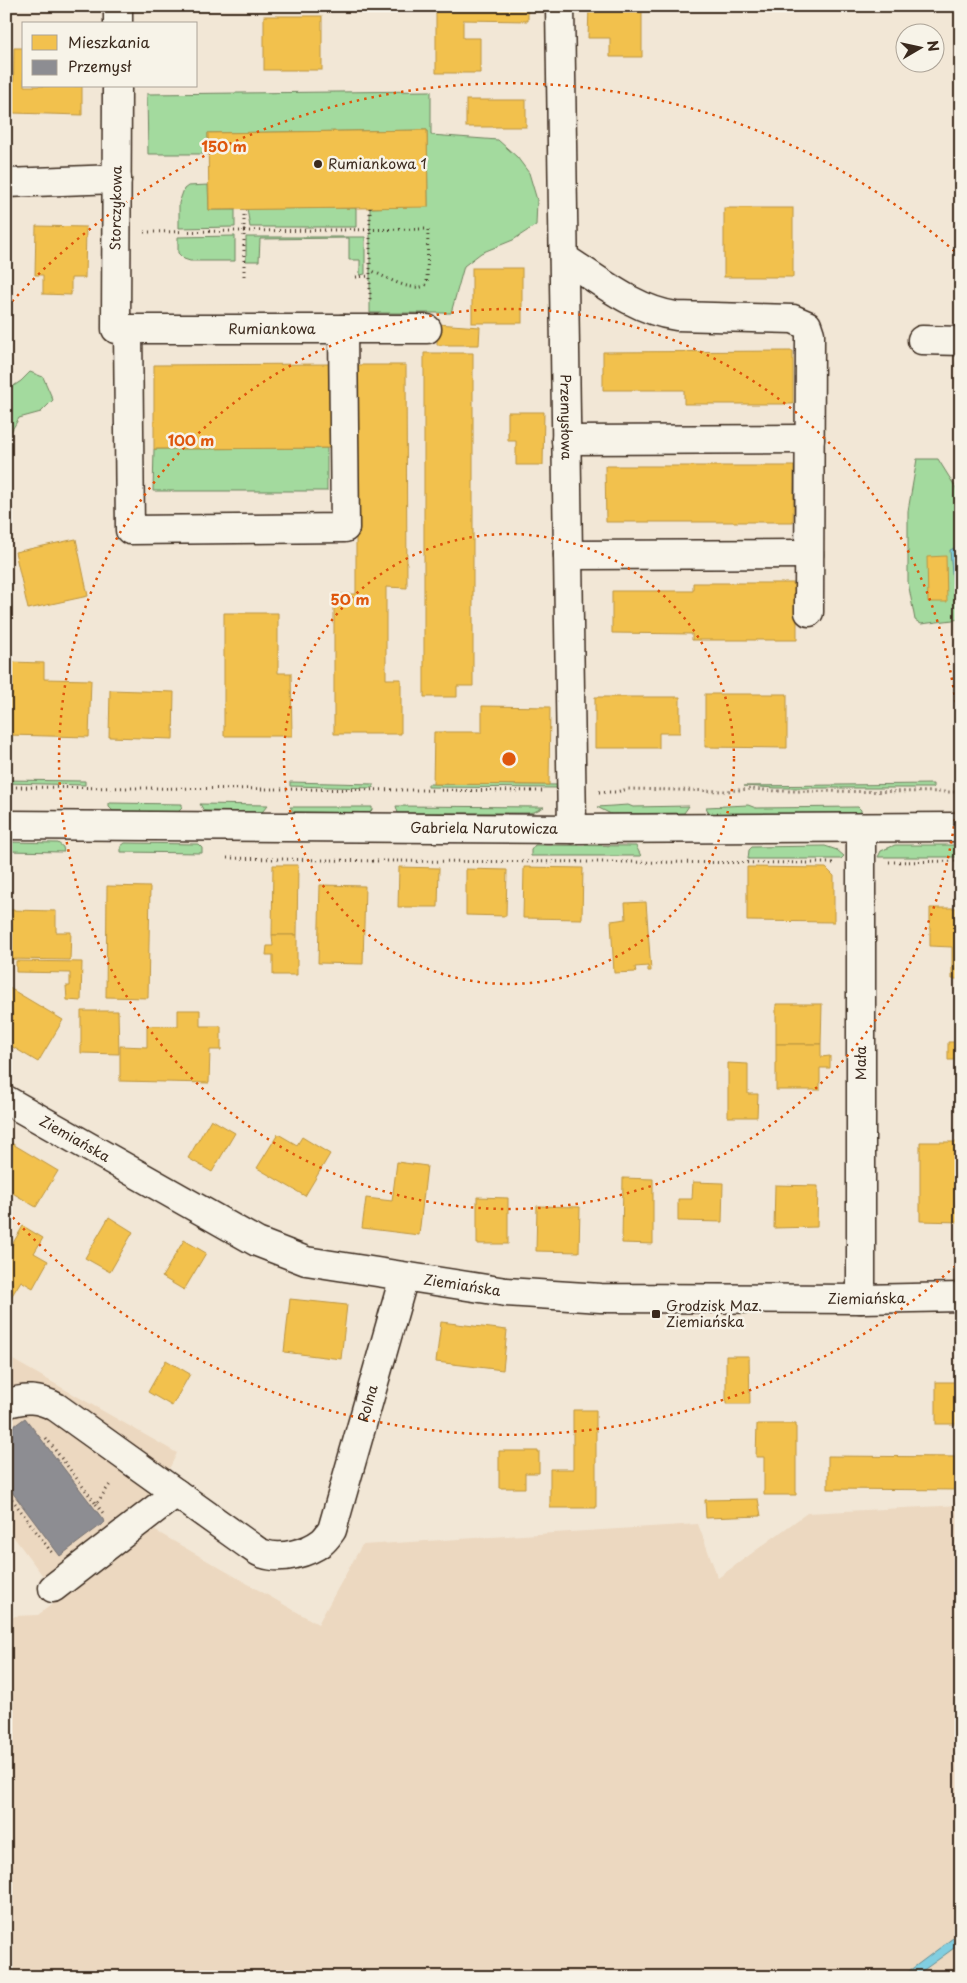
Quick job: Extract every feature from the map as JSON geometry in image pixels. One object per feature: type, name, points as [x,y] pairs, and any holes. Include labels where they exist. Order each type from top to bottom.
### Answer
[{"type":"street","points":[[118,6],[118,22]]},
{"type":"street","name":"Przemysłowa","points":[[560,6],[572,829]]},
{"type":"street","name":"Storczykowa","points":[[117,88],[116,233],[130,530],[345,528],[343,329]]},
{"type":"street","points":[[6,183],[117,179]]},
{"type":"street","points":[[564,258],[636,304],[658,314],[793,319],[807,325],[810,334],[809,612]]},
{"type":"street","name":"Rumiankowa","points":[[122,329],[427,328]]},
{"type":"street","points":[[922,340],[961,341]]},
{"type":"street","points":[[566,440],[810,439]]},
{"type":"street","points":[[568,554],[809,554]]},
{"type":"street","name":"Gabriela Narutowicza","points":[[6,824],[572,829],[961,827]]},
{"type":"street","name":"Mała","points":[[861,828],[861,1299]]},
{"type":"street","name":"Ziemiańska","points":[[6,1100],[257,1242],[306,1261],[506,1292],[601,1298],[861,1299],[961,1297]]},
{"type":"street","name":"Rolna","points":[[176,1493],[264,1554],[280,1556],[311,1548],[323,1542],[332,1530],[404,1277]]},
{"type":"street","points":[[6,1404],[30,1398],[44,1400],[176,1493],[53,1588]]},
{"type":"path","points":[[370,208],[370,329]]},
{"type":"path","points":[[244,210],[244,278]]},
{"type":"path","points":[[116,233],[428,229],[427,284],[412,288],[370,270]]},
{"type":"path","points":[[356,277],[370,276]]},
{"type":"path","points":[[6,787],[616,792],[628,789],[725,791],[752,789],[776,791],[961,792]]},
{"type":"path","points":[[219,858],[378,861],[842,863]]},
{"type":"path","points":[[45,1437],[105,1516]]},
{"type":"path","points":[[96,1504],[116,1478]]},
{"type":"path","points":[[6,1491],[53,1554]]},
{"type":"shaded area","points":[[6,1356],[177,1453],[169,1469],[140,1507],[46,1580],[6,1527]]},
{"type":"shaded area","points":[[961,1505],[961,1977],[6,1977],[6,1622],[15,1616],[38,1615],[142,1535],[154,1530],[318,1624],[362,1545],[698,1524],[718,1578],[807,1513]]},
{"type":"green space","points":[[431,91],[431,135],[498,140],[517,157],[529,173],[537,200],[536,225],[513,240],[481,253],[464,266],[451,313],[370,313],[370,208],[428,206],[427,130],[208,133],[208,154],[148,154],[147,94]]},
{"type":"green space","points":[[208,185],[209,210],[235,210],[235,227],[179,228],[179,203],[184,189],[188,186]]},
{"type":"green space","points":[[356,208],[356,227],[250,227],[247,209]]},
{"type":"green space","points":[[235,236],[235,261],[190,261],[184,259],[178,253],[178,237]]},
{"type":"green space","points":[[246,237],[365,237],[365,274],[360,275],[360,260],[349,260],[349,238],[260,239],[259,261],[246,261]]},
{"type":"green space","points":[[30,372],[43,377],[53,400],[41,412],[19,418],[6,440],[6,391]]},
{"type":"green space","points":[[327,448],[327,491],[153,491],[154,449]]},
{"type":"green space","points":[[917,459],[938,459],[961,496],[961,619],[921,624],[915,620],[908,582],[908,511]]},
{"type":"green space","points":[[6,780],[85,781],[85,785],[6,783]]},
{"type":"green space","points":[[290,782],[373,784],[373,788],[290,786]]},
{"type":"green space","points":[[428,784],[560,785],[559,788],[428,787]]},
{"type":"green space","points":[[933,784],[933,788],[776,788],[744,786]]},
{"type":"green space","points":[[109,803],[182,804],[182,808],[178,812],[113,811],[109,807]]},
{"type":"green space","points":[[200,804],[268,805],[262,812],[204,811]]},
{"type":"green space","points":[[628,805],[633,807],[689,806],[684,813],[611,814],[597,807]]},
{"type":"green space","points":[[748,805],[756,808],[858,807],[861,813],[709,814],[706,807]]},
{"type":"green space","points":[[396,806],[544,807],[527,813],[398,813]]},
{"type":"green space","points":[[290,807],[372,807],[372,810],[369,813],[294,812]]},
{"type":"green space","points":[[6,842],[58,843],[63,847],[64,852],[6,851]]},
{"type":"green space","points":[[125,843],[198,844],[202,848],[202,853],[121,852],[121,846]]},
{"type":"green space","points":[[535,845],[636,846],[641,856],[531,856],[531,850]]},
{"type":"green space","points":[[895,845],[961,845],[961,857],[878,857],[881,851]]},
{"type":"green space","points":[[825,846],[837,850],[844,856],[841,859],[748,859],[749,850],[752,847]]},
{"type":"water","points":[[961,545],[961,591],[953,584],[950,550]]},
{"type":"water","points":[[961,1932],[961,1943],[914,1977],[901,1977]]},
{"type":"building: Mieszkania","points":[[436,6],[528,6],[528,21],[463,20],[463,38],[480,38],[480,73],[436,73]]},
{"type":"building: Mieszkania","points":[[589,6],[642,6],[642,57],[610,57],[610,38],[588,38]]},
{"type":"building: Mieszkania","points":[[264,16],[322,16],[322,70],[264,70]]},
{"type":"building: Mieszkania","points":[[14,48],[22,48],[22,88],[82,88],[82,115],[13,113]]},
{"type":"building: Mieszkania","points":[[466,100],[526,100],[526,127],[466,127]]},
{"type":"building: Mieszkania","name":"Rumiankowa 1","points":[[427,130],[428,207],[209,210],[208,133]]},
{"type":"building: Mieszkania","points":[[724,208],[793,208],[793,277],[724,277]]},
{"type":"building: Mieszkania","points":[[36,226],[86,227],[85,278],[71,278],[71,295],[43,294],[43,275],[35,275]]},
{"type":"building: Mieszkania","points":[[472,268],[522,268],[522,323],[472,323]]},
{"type":"building: Mieszkania","points":[[437,324],[480,327],[479,345],[437,345]]},
{"type":"building: Mieszkania","points":[[793,351],[793,404],[684,404],[684,390],[603,390],[603,352]]},
{"type":"building: Mieszkania","points":[[424,353],[473,353],[473,686],[457,686],[457,697],[424,697]]},
{"type":"building: Mieszkania","points":[[332,364],[333,448],[154,449],[154,365]]},
{"type":"building: Mieszkania","points":[[356,365],[406,365],[407,588],[386,587],[386,679],[401,679],[401,734],[334,734],[334,594],[356,594]]},
{"type":"building: Mieszkania","points":[[508,412],[544,412],[543,465],[516,465],[516,441],[508,441]]},
{"type":"building: Mieszkania","points":[[605,466],[794,466],[793,522],[606,522]]},
{"type":"building: Mieszkania","points":[[76,539],[88,596],[28,609],[15,552]]},
{"type":"building: Mieszkania","points":[[946,556],[947,602],[928,602],[927,557]]},
{"type":"building: Mieszkania","points":[[693,583],[797,583],[797,640],[692,640],[692,634],[612,633],[612,591],[693,591]]},
{"type":"building: Mieszkania","points":[[224,613],[278,613],[278,673],[291,673],[292,736],[224,736]]},
{"type":"building: Mieszkania","points":[[10,662],[44,663],[44,679],[91,680],[89,737],[8,735]]},
{"type":"building: Mieszkania","points":[[110,690],[174,692],[173,739],[109,737]]},
{"type":"building: Mieszkania","points":[[705,694],[787,694],[787,748],[705,747]]},
{"type":"building: Mieszkania","points":[[595,697],[680,697],[680,733],[659,733],[659,748],[595,748]]},
{"type":"building: Mieszkania","points":[[482,706],[550,707],[549,785],[433,784],[434,732],[482,732]]},
{"type":"building: Mieszkania","points":[[273,865],[298,865],[297,935],[272,935]]},
{"type":"building: Mieszkania","points":[[399,867],[439,868],[438,907],[398,907]]},
{"type":"building: Mieszkania","points":[[524,867],[583,868],[582,919],[523,918]]},
{"type":"building: Mieszkania","points":[[747,867],[826,868],[834,876],[834,922],[747,921]]},
{"type":"building: Mieszkania","points":[[466,869],[507,870],[506,916],[466,915]]},
{"type":"building: Mieszkania","points":[[320,885],[365,886],[363,964],[318,963]]},
{"type":"building: Mieszkania","points":[[107,886],[150,887],[148,998],[106,997]]},
{"type":"building: Mieszkania","points":[[646,902],[651,971],[648,971],[648,966],[635,967],[636,972],[614,973],[611,921],[626,919],[625,903]]},
{"type":"building: Mieszkania","points":[[930,908],[961,908],[961,979],[952,979],[952,947],[930,946]]},
{"type":"building: Mieszkania","points":[[10,910],[56,911],[56,932],[71,932],[70,960],[9,959]]},
{"type":"building: Mieszkania","points":[[272,935],[297,935],[297,975],[273,975],[273,955],[266,955],[267,946],[273,946]]},
{"type":"building: Mieszkania","points":[[16,961],[82,962],[81,1001],[67,1000],[66,986],[70,986],[70,973],[16,972]]},
{"type":"building: Mieszkania","points":[[6,986],[63,1020],[38,1062],[6,1043]]},
{"type":"building: Mieszkania","points":[[776,1004],[822,1004],[821,1044],[776,1044]]},
{"type":"building: Mieszkania","points":[[178,1010],[200,1010],[200,1026],[221,1026],[221,1050],[210,1050],[209,1083],[120,1081],[120,1046],[147,1047],[147,1026],[178,1026]]},
{"type":"building: Mieszkania","points":[[81,1011],[118,1011],[119,1054],[81,1053]]},
{"type":"building: Mieszkania","points":[[948,1042],[961,1042],[961,1098],[959,1098],[959,1060],[948,1060]]},
{"type":"building: Mieszkania","points":[[776,1044],[821,1044],[821,1057],[830,1056],[830,1068],[820,1068],[820,1090],[776,1090]]},
{"type":"building: Mieszkania","points":[[728,1063],[748,1064],[748,1094],[758,1094],[757,1117],[728,1117]]},
{"type":"building: Mieszkania","points":[[211,1119],[235,1133],[212,1172],[188,1158]]},
{"type":"building: Mieszkania","points":[[278,1134],[297,1145],[302,1137],[330,1154],[305,1196],[257,1168]]},
{"type":"building: Mieszkania","points":[[6,1140],[58,1171],[36,1207],[6,1189]]},
{"type":"building: Mieszkania","points":[[920,1142],[961,1142],[961,1222],[920,1221]]},
{"type":"building: Mieszkania","points":[[397,1162],[427,1166],[419,1235],[362,1228],[366,1198],[392,1201]]},
{"type":"building: Mieszkania","points":[[623,1178],[653,1179],[653,1244],[622,1243]]},
{"type":"building: Mieszkania","points":[[693,1182],[723,1183],[722,1222],[678,1221],[678,1199],[692,1199]]},
{"type":"building: Mieszkania","points":[[775,1185],[818,1186],[817,1227],[774,1228]]},
{"type":"building: Mieszkania","points":[[477,1197],[508,1198],[508,1244],[477,1244]]},
{"type":"building: Mieszkania","points":[[537,1206],[580,1207],[579,1252],[536,1251]]},
{"type":"building: Mieszkania","points":[[109,1217],[133,1232],[110,1272],[85,1258]]},
{"type":"building: Mieszkania","points":[[23,1226],[43,1238],[34,1253],[48,1261],[33,1288],[21,1281],[6,1305],[6,1255]]},
{"type":"building: Mieszkania","points":[[184,1240],[206,1253],[184,1290],[162,1277]]},
{"type":"building: Mieszkania","points":[[290,1299],[347,1305],[341,1359],[284,1352]]},
{"type":"building: Mieszkania","points":[[441,1322],[507,1330],[503,1370],[436,1362]]},
{"type":"building: Mieszkania","points":[[726,1356],[749,1356],[750,1404],[726,1404]]},
{"type":"building: Mieszkania","points":[[166,1360],[190,1374],[172,1406],[148,1392]]},
{"type":"building: Mieszkania","points":[[936,1382],[961,1382],[961,1424],[936,1424]]},
{"type":"building: Mieszkania","points":[[573,1410],[596,1410],[596,1508],[550,1508],[550,1469],[573,1469]]},
{"type":"building: Mieszkania","points":[[757,1424],[796,1424],[796,1495],[764,1495],[764,1457],[756,1457]]},
{"type":"building: Mieszkania","points":[[499,1451],[539,1451],[539,1473],[525,1473],[525,1488],[499,1488]]},
{"type":"building: Mieszkania","points":[[828,1456],[961,1457],[961,1490],[828,1489]]},
{"type":"building: Mieszkania","points":[[758,1499],[761,1516],[706,1518],[705,1500]]},
{"type":"building: Przemysł","points":[[25,1418],[105,1522],[60,1556],[6,1484],[6,1432]]},
{"type":"place","name":"Rumiankowa 1","points":[[318,164]]},
{"type":"place","name":"Grodzisk Maz. Ziemiańska","points":[[656,1314]]}]
